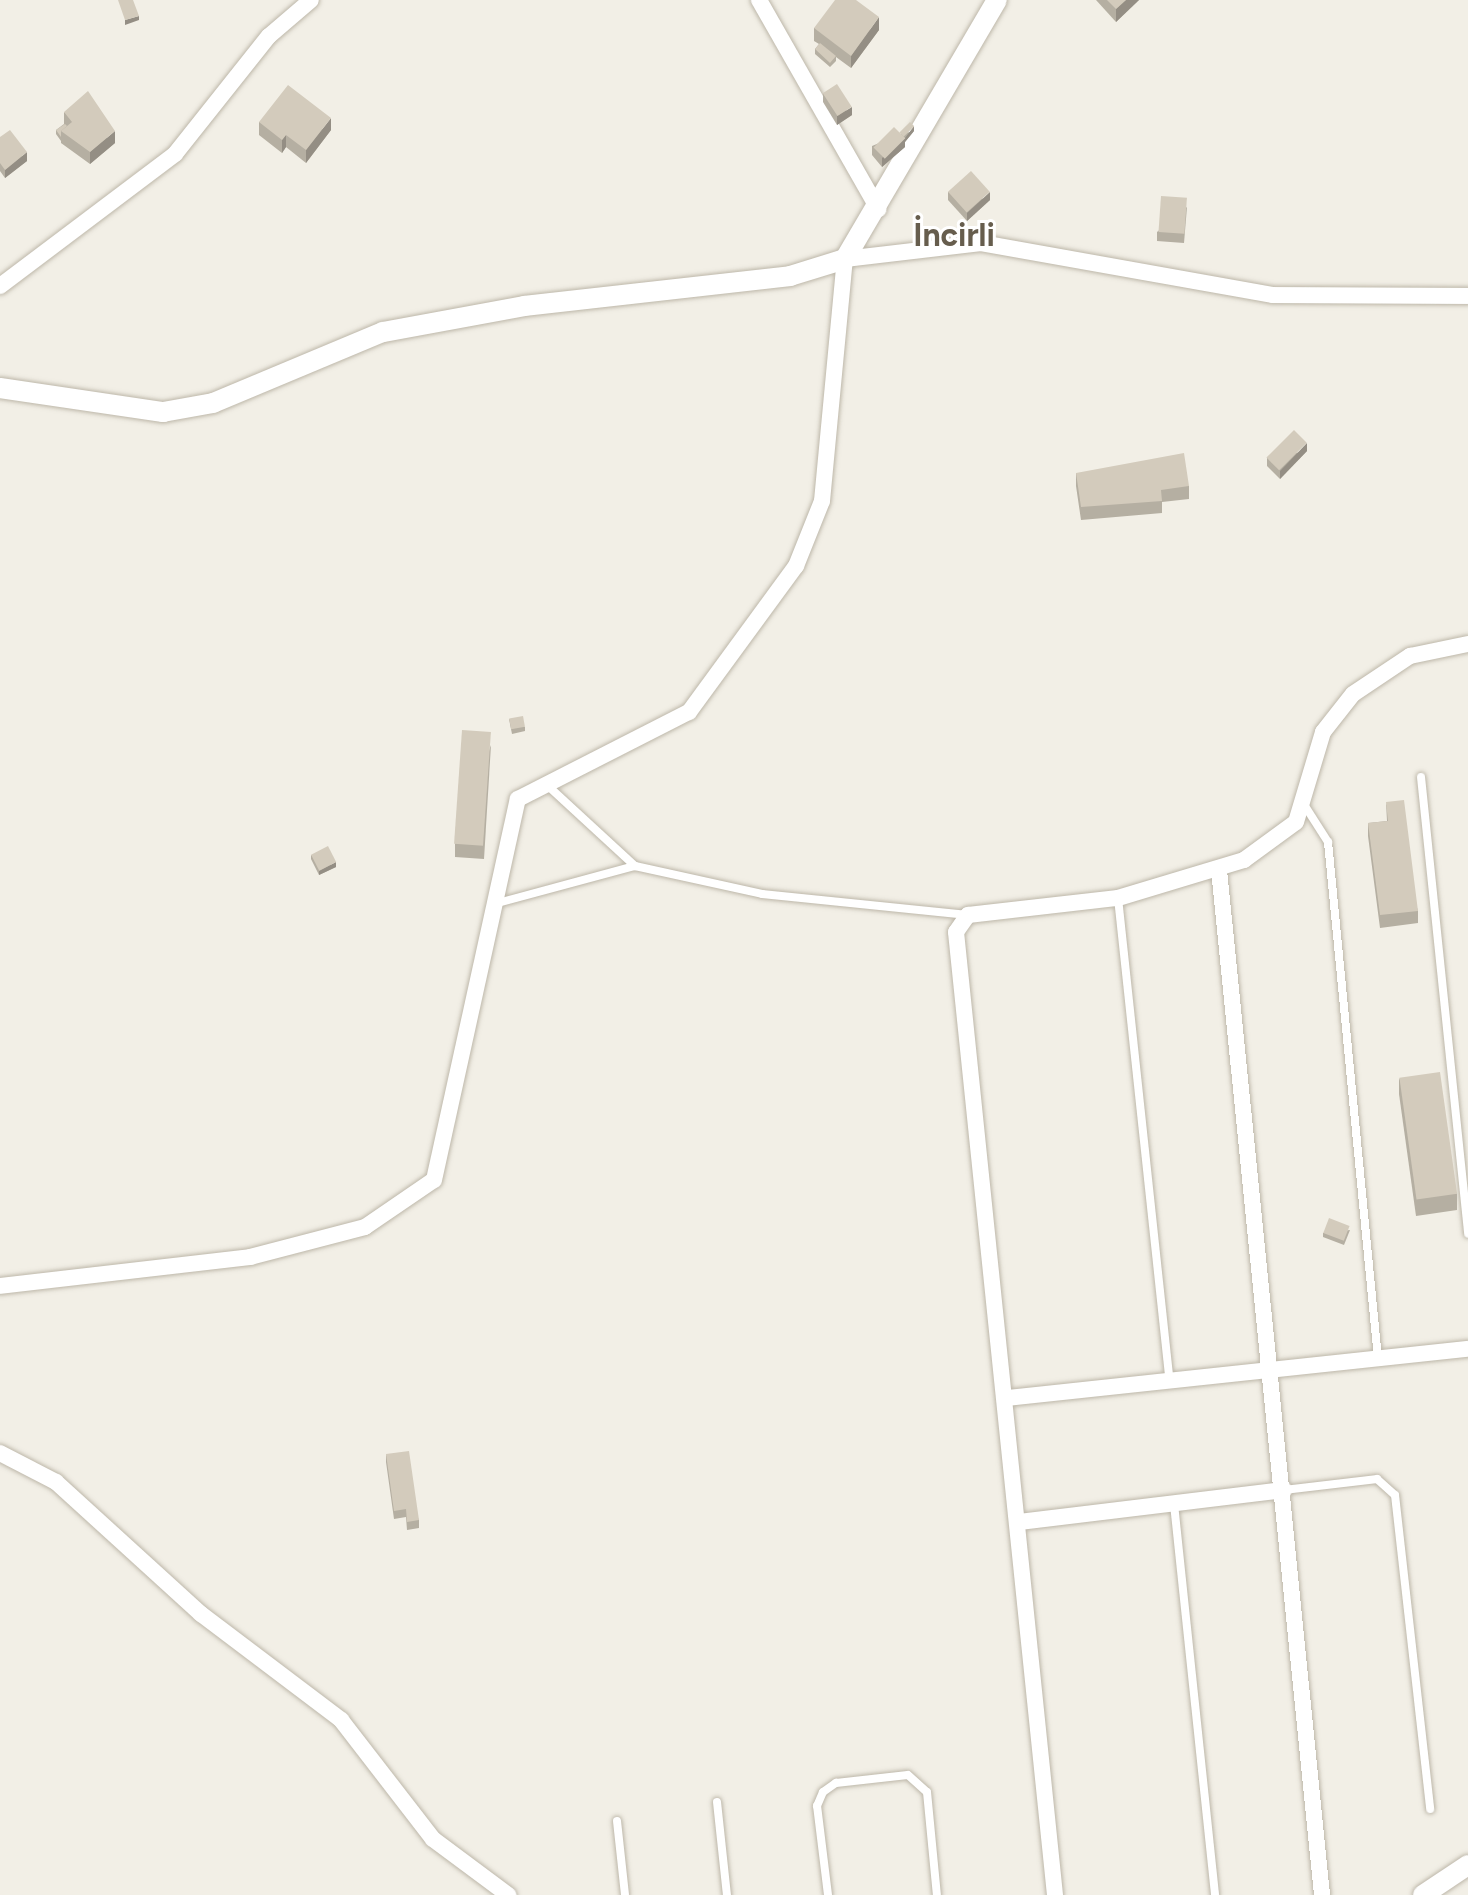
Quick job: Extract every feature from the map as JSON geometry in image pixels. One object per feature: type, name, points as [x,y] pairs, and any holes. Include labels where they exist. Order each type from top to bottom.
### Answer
[{"type":"street","points":[[0,286],[175,154],[269,36],[311,0]]},
{"type":"street","points":[[759,0],[878,209]]},
{"type":"street","points":[[0,1286],[250,1257],[396,1212],[434,1180],[489,906],[518,799],[689,712],[796,566],[822,501],[845,259],[878,209],[997,0]]},
{"type":"street","points":[[0,388],[163,412],[213,403],[383,332],[524,306],[790,276],[845,259],[981,243],[1273,295],[1468,296]]},
{"type":"street","points":[[1055,1895],[1007,1398],[953,945],[968,915],[1118,898],[1219,870],[1263,849],[1305,806],[1323,732],[1353,694],[1400,660],[1468,644]]},
{"type":"street","points":[[1219,870],[1272,1370],[1322,1895]]},
{"type":"street","points":[[1007,1398],[1468,1349]]},
{"type":"street","points":[[0,1453],[56,1482],[201,1614],[341,1720],[433,1839],[508,1895]]},
{"type":"street","points":[[1019,1522],[1284,1490]]},
{"type":"street","points":[[1423,1895],[1468,1865]]},
{"type":"lane","points":[[1421,777],[1468,1234]]},
{"type":"lane","points":[[546,784],[635,866]]},
{"type":"lane","points":[[1305,806],[1328,842],[1378,1358]]},
{"type":"lane","points":[[489,906],[635,866],[762,894],[968,915]]},
{"type":"lane","points":[[1118,898],[1170,1381]]},
{"type":"lane","points":[[1284,1490],[1377,1479],[1395,1495],[1430,1809]]},
{"type":"lane","points":[[1174,1503],[1215,1895]]},
{"type":"lane","points":[[828,1895],[817,1806],[823,1792],[836,1783],[908,1775],[927,1792],[937,1895]]},
{"type":"lane","points":[[717,1802],[727,1895]]},
{"type":"lane","points":[[617,1821],[625,1895]]},
{"type":"building","points":[[118,0],[133,0],[139,16],[125,20]]},
{"type":"building","points":[[835,0],[856,0],[879,17],[851,56],[814,28]]},
{"type":"building","points":[[1107,0],[1126,0],[1116,9]]},
{"type":"building","points":[[820,43],[836,56],[830,63],[815,49]]},
{"type":"building","points":[[837,84],[852,107],[837,116],[823,93]]},
{"type":"building","points":[[288,85],[331,118],[306,150],[286,135],[282,140],[259,122]]},
{"type":"building","points":[[88,91],[115,131],[90,152],[61,131],[72,122],[64,112]]},
{"type":"building","points":[[910,122],[914,126],[904,137],[899,133]]},
{"type":"building","points":[[65,124],[67,126],[61,131],[61,137],[56,130]]},
{"type":"building","points":[[894,127],[905,138],[885,159],[873,148]]},
{"type":"building","points":[[10,130],[27,152],[5,170],[0,163],[0,137]]},
{"type":"building","points":[[971,171],[990,192],[967,213],[948,192]]},
{"type":"building","points":[[1161,196],[1187,198],[1184,234],[1158,232]]},
{"type":"building","points":[[1294,430],[1307,443],[1279,470],[1266,458]]},
{"type":"building","points":[[1184,453],[1189,486],[1161,490],[1162,501],[1081,507],[1076,473]]},
{"type":"building","points":[[523,716],[525,727],[511,729],[509,718]]},
{"type":"building","points":[[462,730],[491,732],[483,846],[454,844]]},
{"type":"building","points":[[1404,800],[1418,911],[1380,915],[1368,823],[1388,821],[1386,802]]},
{"type":"building","points":[[328,846],[336,862],[319,871],[311,855]]},
{"type":"building","points":[[1440,1072],[1457,1194],[1417,1200],[1399,1078]]},
{"type":"building","points":[[1329,1218],[1350,1226],[1344,1241],[1323,1233]]},
{"type":"building","points":[[409,1451],[419,1520],[407,1522],[406,1509],[394,1511],[386,1454]]},
{"type":"district","name":"İncirli","points":[[954,235]]}]
